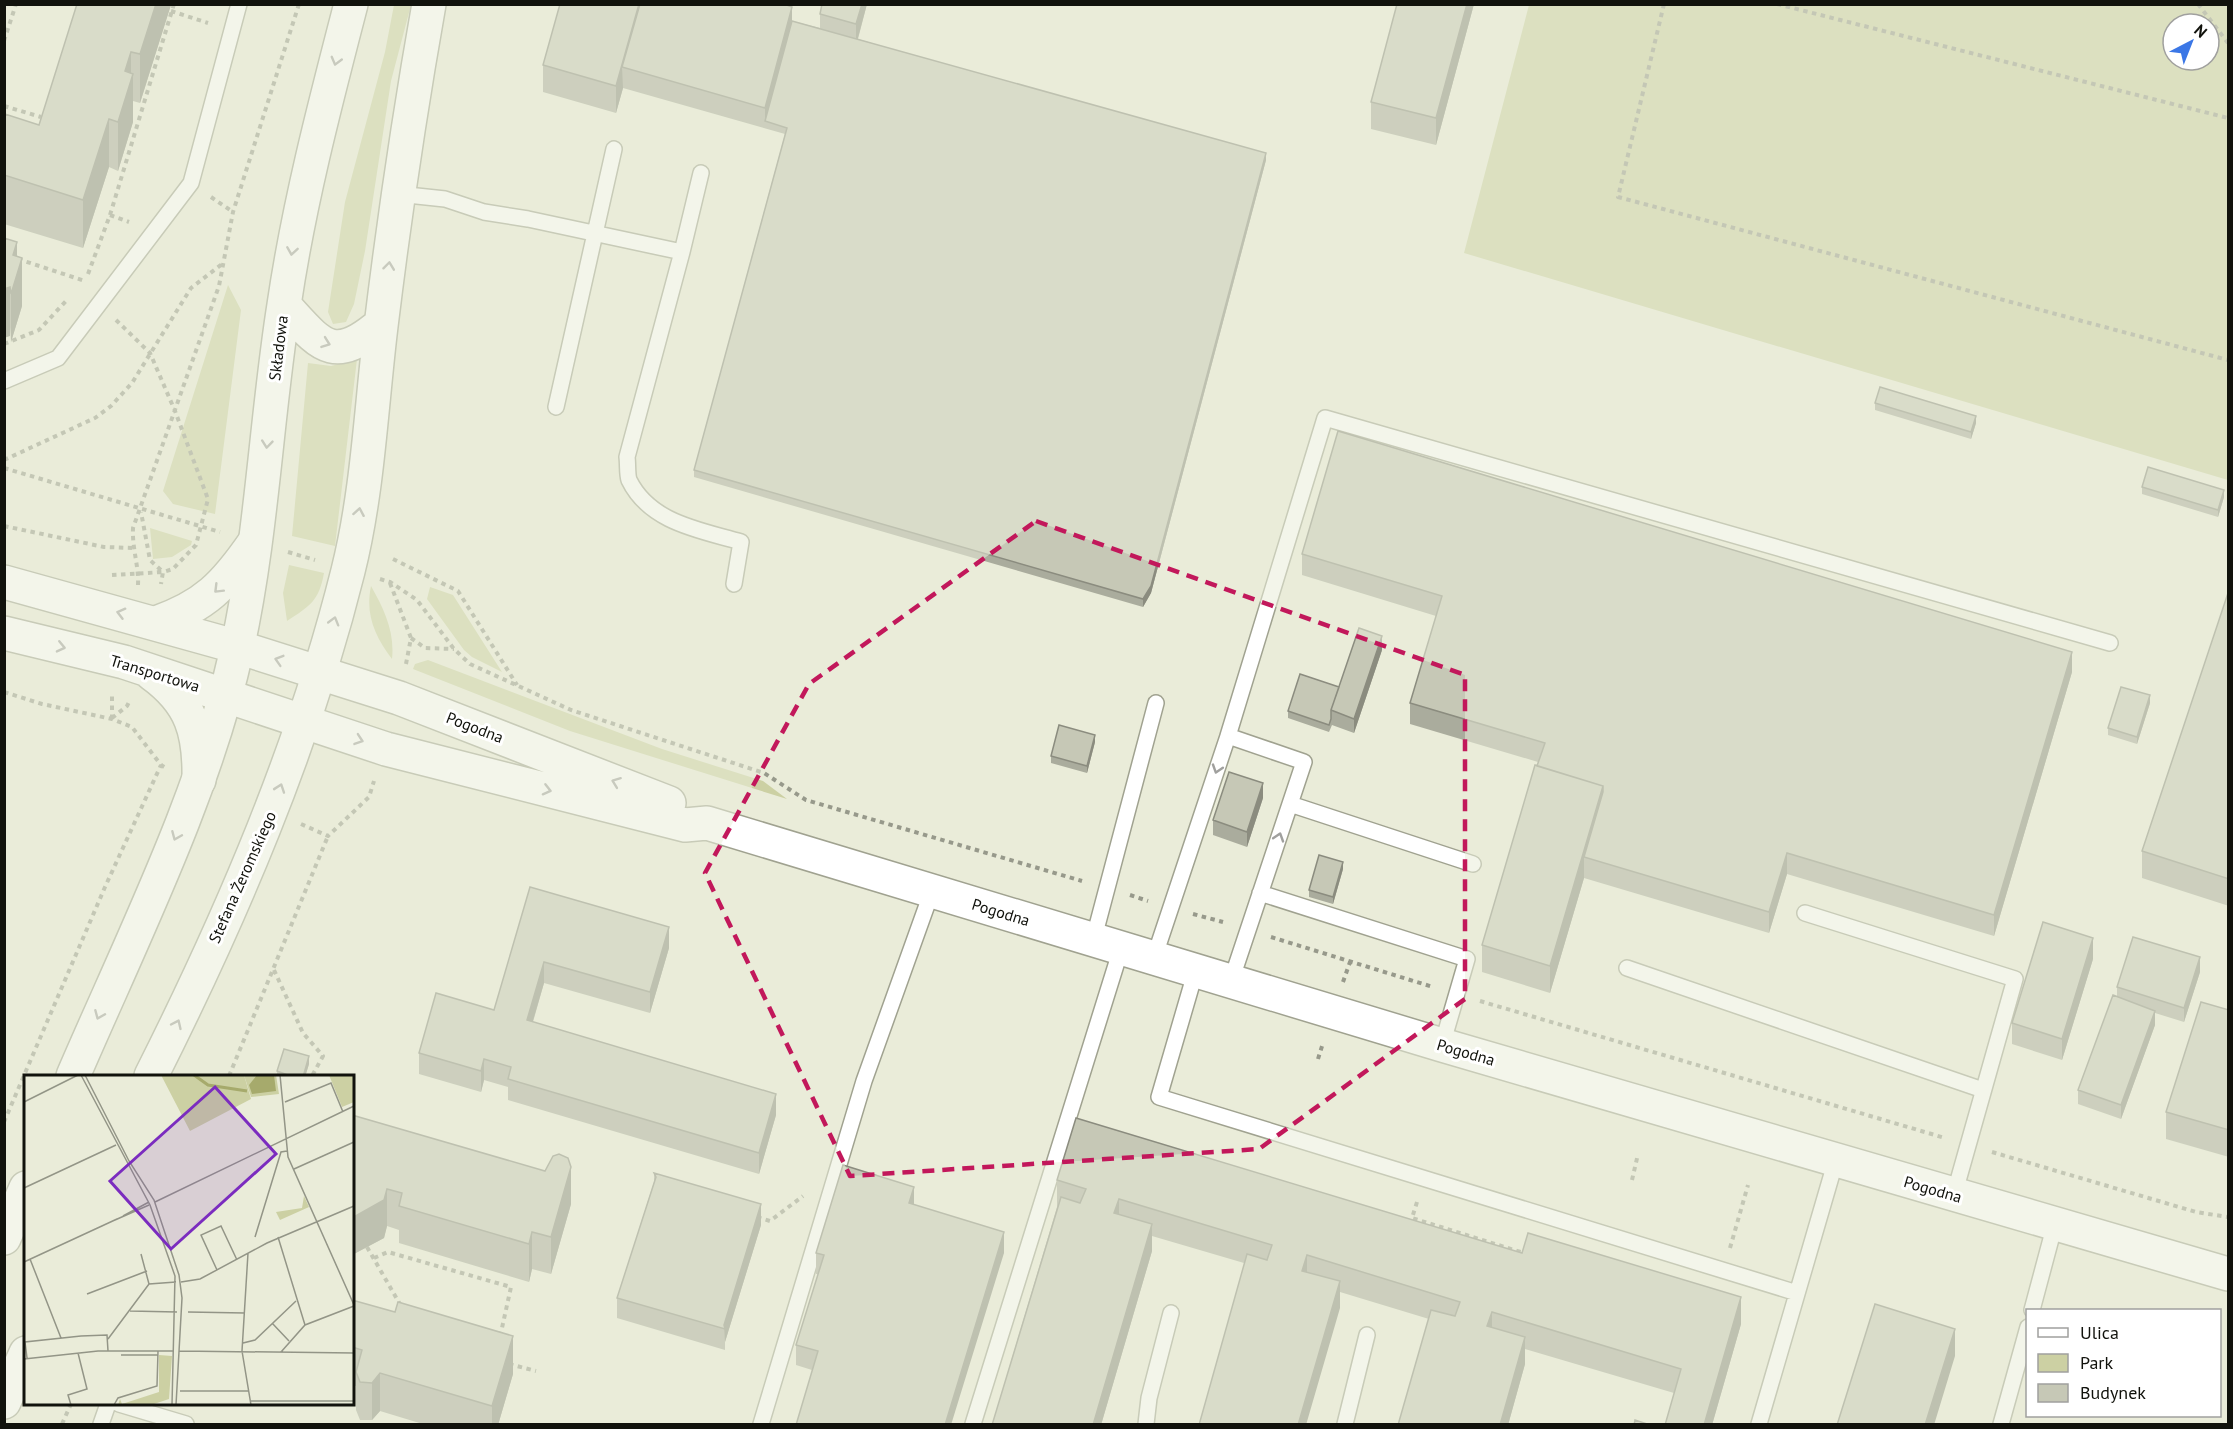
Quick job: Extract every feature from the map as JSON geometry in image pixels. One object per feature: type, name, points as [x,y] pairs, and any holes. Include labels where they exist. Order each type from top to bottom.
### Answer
[{"type":"street","name":"Składowa","points":[[225,695],[238,647],[254,543],[284,304],[299,209],[351,4]]},
{"type":"street","points":[[320,672],[349,569],[360,508],[398,194],[429,4]]},
{"type":"street","points":[[284,304],[311,335],[334,346],[360,342],[381,324]]},
{"type":"street","points":[[156,623],[184,613],[210,597],[232,574],[254,543]]},
{"type":"street","points":[[4,582],[238,647]]},
{"type":"street","name":"Transportowa","points":[[4,633],[144,668],[304,721]]},
{"type":"street","name":"Pogodna","points":[[238,647],[399,698],[695,813],[707,823]]},
{"type":"street","points":[[144,668],[170,687],[189,715],[200,747],[199,782]]},
{"type":"street","name":"Stefana Żeromskiego","points":[[152,1075],[177,1026],[272,811],[320,672]]},
{"type":"street","points":[[74,1075],[199,782],[225,695]]},
{"type":"street","name":"Pogodna","points":[[304,721],[386,749],[685,825],[707,823],[1442,1045],[2229,1274]]},
{"type":"street","points":[[4,1238],[24,1193]]},
{"type":"street","points":[[4,1402],[23,1365]]},
{"type":"lane","points":[[4,381],[58,358],[191,183],[239,4]]},
{"type":"lane","points":[[556,407],[614,149]]},
{"type":"lane","points":[[701,173],[627,457],[628,479],[645,502],[667,520],[741,542],[734,584]]},
{"type":"lane","points":[[398,194],[445,199],[484,212],[682,252]]},
{"type":"lane","points":[[1154,958],[1228,736],[1325,418],[2110,643]]},
{"type":"lane","points":[[973,1425],[1107,945],[1106,888],[1156,703]]},
{"type":"lane","points":[[1228,736],[1304,762],[1231,981]]},
{"type":"lane","points":[[1290,804],[1473,864]]},
{"type":"lane","points":[[761,1425],[864,1081],[932,891]]},
{"type":"lane","points":[[1260,893],[1467,959],[1442,1045]]},
{"type":"lane","points":[[1805,913],[2015,979],[1954,1195]]},
{"type":"lane","points":[[1627,968],[1983,1090]]},
{"type":"lane","points":[[1196,970],[1159,1097],[1797,1293]]},
{"type":"lane","points":[[1759,1425],[1836,1160]]},
{"type":"lane","points":[[2033,1309],[2055,1224]]},
{"type":"lane","points":[[1146,1425],[1149,1398],[1171,1313]]},
{"type":"lane","points":[[2001,1425],[2026,1334]]},
{"type":"lane","points":[[1345,1425],[1367,1335]]},
{"type":"lane","points":[[101,1425],[108,1405]]},
{"type":"lane","points":[[122,1405],[186,1425]]},
{"type":"path","points":[[4,41],[16,4]]},
{"type":"path","points":[[78,289],[85,281],[110,215],[174,4]]},
{"type":"path","points":[[104,575],[163,572],[150,561],[142,531],[141,508],[219,286],[233,212],[299,4]]},
{"type":"path","points":[[1664,4],[1618,197],[2229,360]]},
{"type":"path","points":[[1777,4],[2229,118]]},
{"type":"path","points":[[2198,4],[2229,43]]},
{"type":"path","points":[[171,11],[232,30]]},
{"type":"path","points":[[4,106],[41,117]]},
{"type":"path","points":[[15,258],[91,283],[99,304],[150,353],[175,411],[208,499],[202,527]]},
{"type":"path","points":[[4,460],[95,418],[132,383],[191,288],[224,263]]},
{"type":"path","points":[[4,344],[39,330],[70,297]]},
{"type":"path","points":[[4,468],[141,508]]},
{"type":"path","points":[[4,526],[104,547],[132,548]]},
{"type":"path","points":[[393,559],[458,591],[517,686],[571,710],[764,773],[806,800],[1247,929],[1456,994],[1967,1145],[2196,1212],[2229,1217]]},
{"type":"path","points":[[411,638],[425,648],[454,649]]},
{"type":"path","points":[[4,692],[42,704],[112,719],[132,727],[161,765],[105,886],[24,1075]]},
{"type":"path","points":[[230,1075],[328,836]]},
{"type":"path","points":[[273,969],[303,1033],[323,1056],[313,1075]]},
{"type":"path","points":[[4,1122],[24,1075]]},
{"type":"path","points":[[1632,1180],[1638,1154]]},
{"type":"path","points":[[1423,1178],[1412,1218],[1531,1255]]},
{"type":"path","points":[[1724,1270],[1748,1185]]},
{"type":"path","points":[[750,1215],[770,1221],[802,1195],[827,1201]]},
{"type":"path","points":[[367,1247],[405,1314]]},
{"type":"path","points":[[374,1258],[388,1252],[511,1287],[499,1339]]},
{"type":"path","points":[[505,1363],[536,1371]]},
{"type":"path","points":[[62,1425],[71,1405]]},
{"type":"highlighted area","points":[[1036,521],[1465,675],[1465,999],[1259,1149],[850,1176],[705,873],[809,684]]},
{"type":"green space","points":[[394,5],[411,5],[391,81],[365,251],[354,304],[346,322],[333,324],[328,312],[345,202],[385,52]]},
{"type":"green space","points":[[1529,5],[2228,5],[2228,480],[1464,253]]},
{"type":"green space","points":[[228,285],[241,310],[215,514],[173,504],[163,491]]},
{"type":"green space","points":[[357,359],[335,546],[292,536],[308,363],[331,366]]},
{"type":"green space","points":[[150,528],[192,541],[191,545],[172,557],[153,559]]},
{"type":"green space","points":[[289,565],[324,573],[316,597],[302,611],[287,621],[283,593]]},
{"type":"green space","points":[[371,586],[388,621],[392,639],[392,659],[373,625],[369,606]]},
{"type":"green space","points":[[430,587],[453,595],[502,672],[472,657],[464,650],[427,599]]},
{"type":"green space","points":[[428,660],[662,749],[763,781],[787,799],[570,731],[413,669],[415,664]]},
{"type":"building","points":[[77,4],[156,4],[140,54],[131,52],[125,71],[133,74],[118,122],[109,119],[83,200],[4,175],[5,114],[39,125]]},
{"type":"building","points":[[560,4],[639,4],[616,86],[543,65]]},
{"type":"building","points":[[640,4],[784,4],[792,7],[765,108],[622,67]]},
{"type":"building","points":[[822,4],[862,4],[856,24],[820,14]]},
{"type":"building","points":[[1397,4],[1467,4],[1436,118],[1371,102]]},
{"type":"building","points":[[792,21],[1266,153],[1151,586],[1143,599],[694,470],[787,128],[765,121]]},
{"type":"building","points":[[4,238],[17,242],[13,255],[22,258],[11,294],[10,287],[4,289]]},
{"type":"building","points":[[1880,387],[1976,416],[1971,432],[1875,403]]},
{"type":"building","points":[[1338,431],[2072,652],[1994,915],[1787,853],[1769,912],[1584,857],[1603,786],[1537,766],[1545,743],[1410,703],[1442,596],[1302,554]]},
{"type":"building","points":[[2148,467],[2224,490],[2218,510],[2142,487]]},
{"type":"building","points":[[2229,590],[2229,879],[2142,851]]},
{"type":"building","points":[[1359,628],[1382,636],[1354,719],[1331,710]]},
{"type":"building","points":[[1300,674],[1339,687],[1331,710],[1329,725],[1288,711]]},
{"type":"building","points":[[2121,687],[2150,695],[2137,737],[2108,728]]},
{"type":"building","points":[[1059,725],[1095,735],[1087,766],[1051,756]]},
{"type":"building","points":[[1535,765],[1603,786],[1550,966],[1482,945]]},
{"type":"building","points":[[1229,772],[1263,783],[1247,832],[1213,820]]},
{"type":"building","points":[[1319,855],[1343,862],[1333,897],[1309,890]]},
{"type":"building","points":[[530,887],[669,927],[650,992],[544,962],[527,1020],[776,1094],[759,1153],[508,1079],[511,1067],[484,1059],[481,1071],[419,1053],[436,993],[494,1010]]},
{"type":"building","points":[[2043,922],[2093,938],[2062,1039],[2012,1023]]},
{"type":"building","points":[[2133,937],[2200,957],[2184,1008],[2117,987]]},
{"type":"building","points":[[2113,995],[2155,1011],[2121,1105],[2078,1090]]},
{"type":"building","points":[[2201,1002],[2229,1010],[2229,1130],[2166,1112]]},
{"type":"building","points":[[284,1049],[309,1056],[304,1075],[288,1075],[277,1071]]},
{"type":"building","points":[[354,1116],[545,1171],[553,1156],[559,1154],[568,1158],[571,1167],[551,1237],[532,1232],[529,1244],[399,1206],[402,1193],[387,1189],[384,1200],[354,1217]]},
{"type":"building","points":[[1076,1118],[1522,1253],[1528,1233],[1741,1297],[1704,1425],[1665,1425],[1681,1369],[1492,1312],[1487,1326],[1525,1337],[1500,1425],[1398,1425],[1431,1310],[1455,1316],[1460,1302],[1307,1255],[1302,1271],[1340,1281],[1298,1425],[1199,1425],[1247,1254],[1267,1260],[1272,1245],[1119,1199],[1114,1213],[1152,1224],[1093,1425],[992,1425],[1061,1197],[1080,1203],[1086,1189],[1057,1180]]},
{"type":"building","points":[[843,1165],[914,1187],[909,1203],[1004,1232],[945,1425],[796,1425],[818,1351],[796,1345],[824,1255],[816,1253]]},
{"type":"building","points":[[654,1173],[761,1204],[724,1325],[725,1329],[617,1298],[656,1177]]},
{"type":"building","points":[[354,1301],[395,1312],[398,1302],[513,1336],[492,1406],[380,1373],[372,1383],[360,1382],[356,1372],[362,1350],[354,1348]]},
{"type":"building","points":[[1875,1304],[1955,1329],[1925,1425],[1837,1425]]},
{"type":"building","points":[[1635,1420],[1650,1425],[1634,1425]]}]
